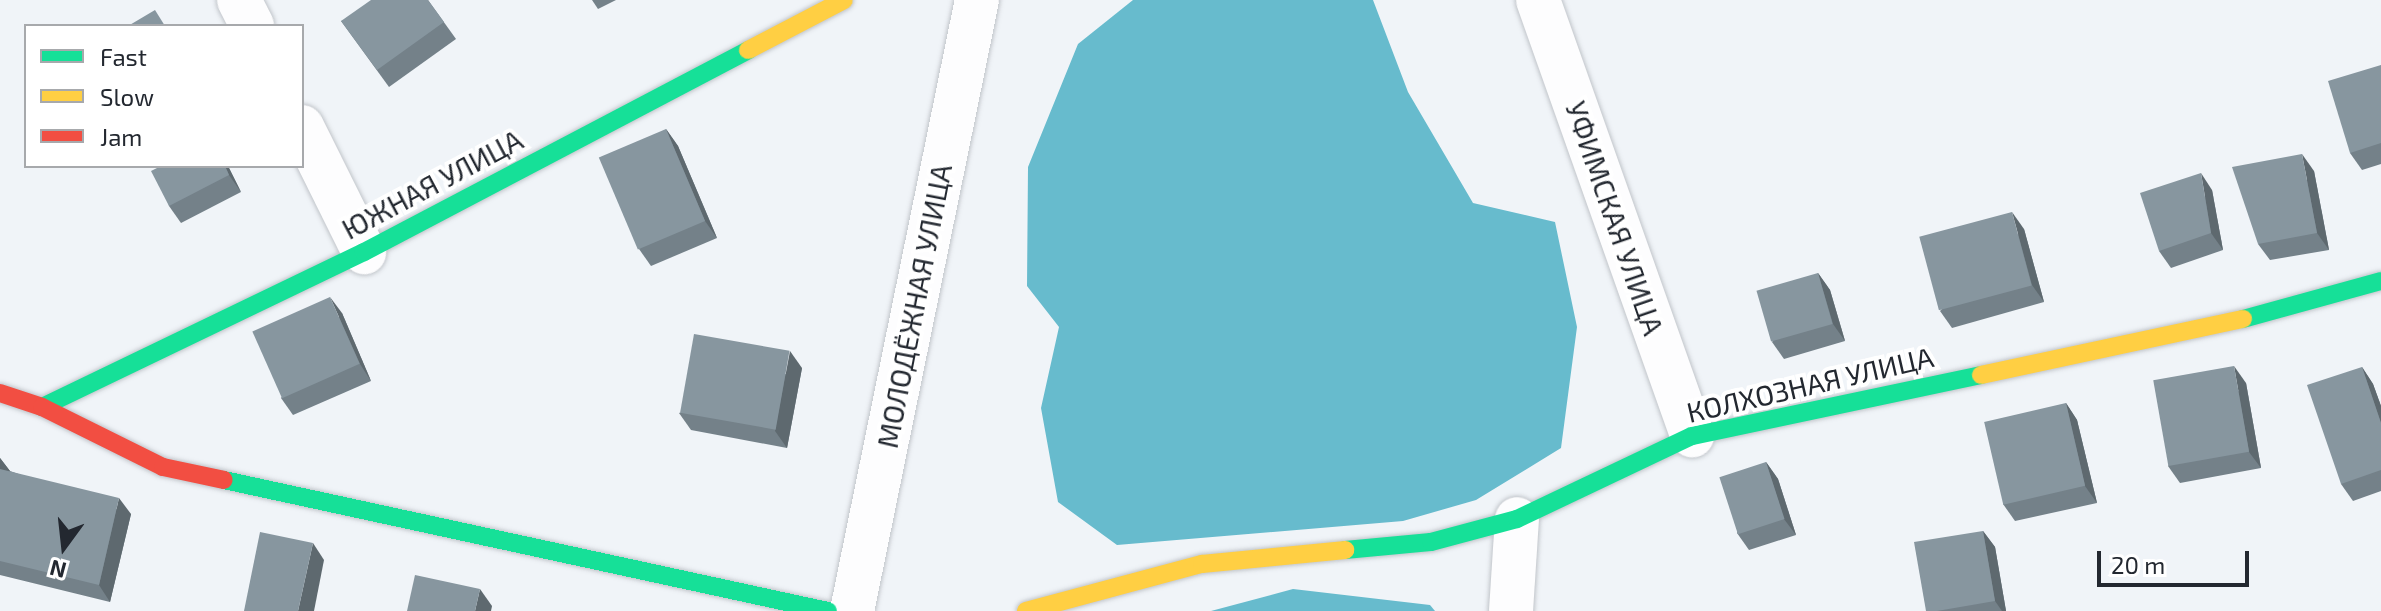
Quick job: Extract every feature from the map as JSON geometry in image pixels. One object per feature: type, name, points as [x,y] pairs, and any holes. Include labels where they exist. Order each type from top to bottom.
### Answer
[{"type":"street","points":[[239,0],[251,24]]},
{"type":"street","name":"ЮЖНАЯ УЛИЦА","points":[[42,407],[364,252],[844,0]]},
{"type":"street","name":"МОЛОДЁЖНАЯ УЛИЦА","points":[[852,611],[977,0]]},
{"type":"street","name":"УФИМСКАЯ УЛИЦА","points":[[1538,0],[1692,436]]},
{"type":"street","points":[[304,131],[364,252]]},
{"type":"street","name":"КОЛХОЗНАЯ УЛИЦА","points":[[1026,611],[1202,564],[1431,542],[1517,519],[1692,436],[2269,314],[2381,281]]},
{"type":"street","points":[[0,393],[42,407],[163,467],[828,611]]},
{"type":"street","points":[[1511,611],[1517,519]]},
{"type":"water","points":[[1133,0],[1373,0],[1408,92],[1473,203],[1555,222],[1577,327],[1561,448],[1476,500],[1403,521],[1117,545],[1058,502],[1041,408],[1059,327],[1027,286],[1028,167],[1078,44]]},
{"type":"water","points":[[1293,589],[1430,605],[1435,611],[1211,611]]},
{"type":"building","points":[[371,0],[428,0],[444,22],[377,70],[341,21]]},
{"type":"building","points":[[155,10],[164,24],[131,24]]},
{"type":"building","points":[[2381,65],[2381,143],[2350,153],[2328,81]]},
{"type":"building","points":[[666,129],[705,221],[638,250],[599,158]]},
{"type":"building","points":[[2302,154],[2317,233],[2258,244],[2232,167]]},
{"type":"building","points":[[157,168],[226,168],[229,175],[169,206],[151,171]]},
{"type":"building","points":[[2201,173],[2211,233],[2159,251],[2140,193]]},
{"type":"building","points":[[2012,212],[2032,285],[1939,310],[1919,237]]},
{"type":"building","points":[[1818,273],[1833,324],[1771,342],[1756,291]]},
{"type":"building","points":[[330,297],[360,364],[282,398],[252,332]]},
{"type":"building","points":[[694,334],[790,351],[776,430],[680,413]]},
{"type":"building","points":[[2234,366],[2249,452],[2168,466],[2153,380]]},
{"type":"building","points":[[2362,367],[2381,423],[2381,470],[2341,484],[2307,385]]},
{"type":"building","points":[[2066,403],[2085,486],[2003,505],[1984,422]]},
{"type":"building","points":[[1766,462],[1785,519],[1738,534],[1719,477]]},
{"type":"building","points":[[0,469],[119,498],[99,585],[0,561]]},
{"type":"building","points":[[1983,531],[1995,601],[1926,611],[1914,542]]},
{"type":"building","points":[[260,532],[313,543],[298,611],[244,611]]},
{"type":"building","points":[[415,575],[480,589],[475,611],[407,611]]},
{"type":"traffic: fast","points":[[42,407],[364,252],[748,50]]},
{"type":"traffic: fast","points":[[2243,319],[2381,281]]},
{"type":"traffic: fast","points":[[1345,550],[1431,542],[1517,519],[1692,436],[1981,375]]},
{"type":"traffic: fast","points":[[224,480],[828,611]]},
{"type":"traffic: slow","points":[[748,50],[844,0]]},
{"type":"traffic: slow","points":[[1981,375],[2243,319]]},
{"type":"traffic: slow","points":[[1026,611],[1202,564],[1345,550]]},
{"type":"traffic: jam","points":[[0,393],[42,407],[163,467],[224,480]]}]
